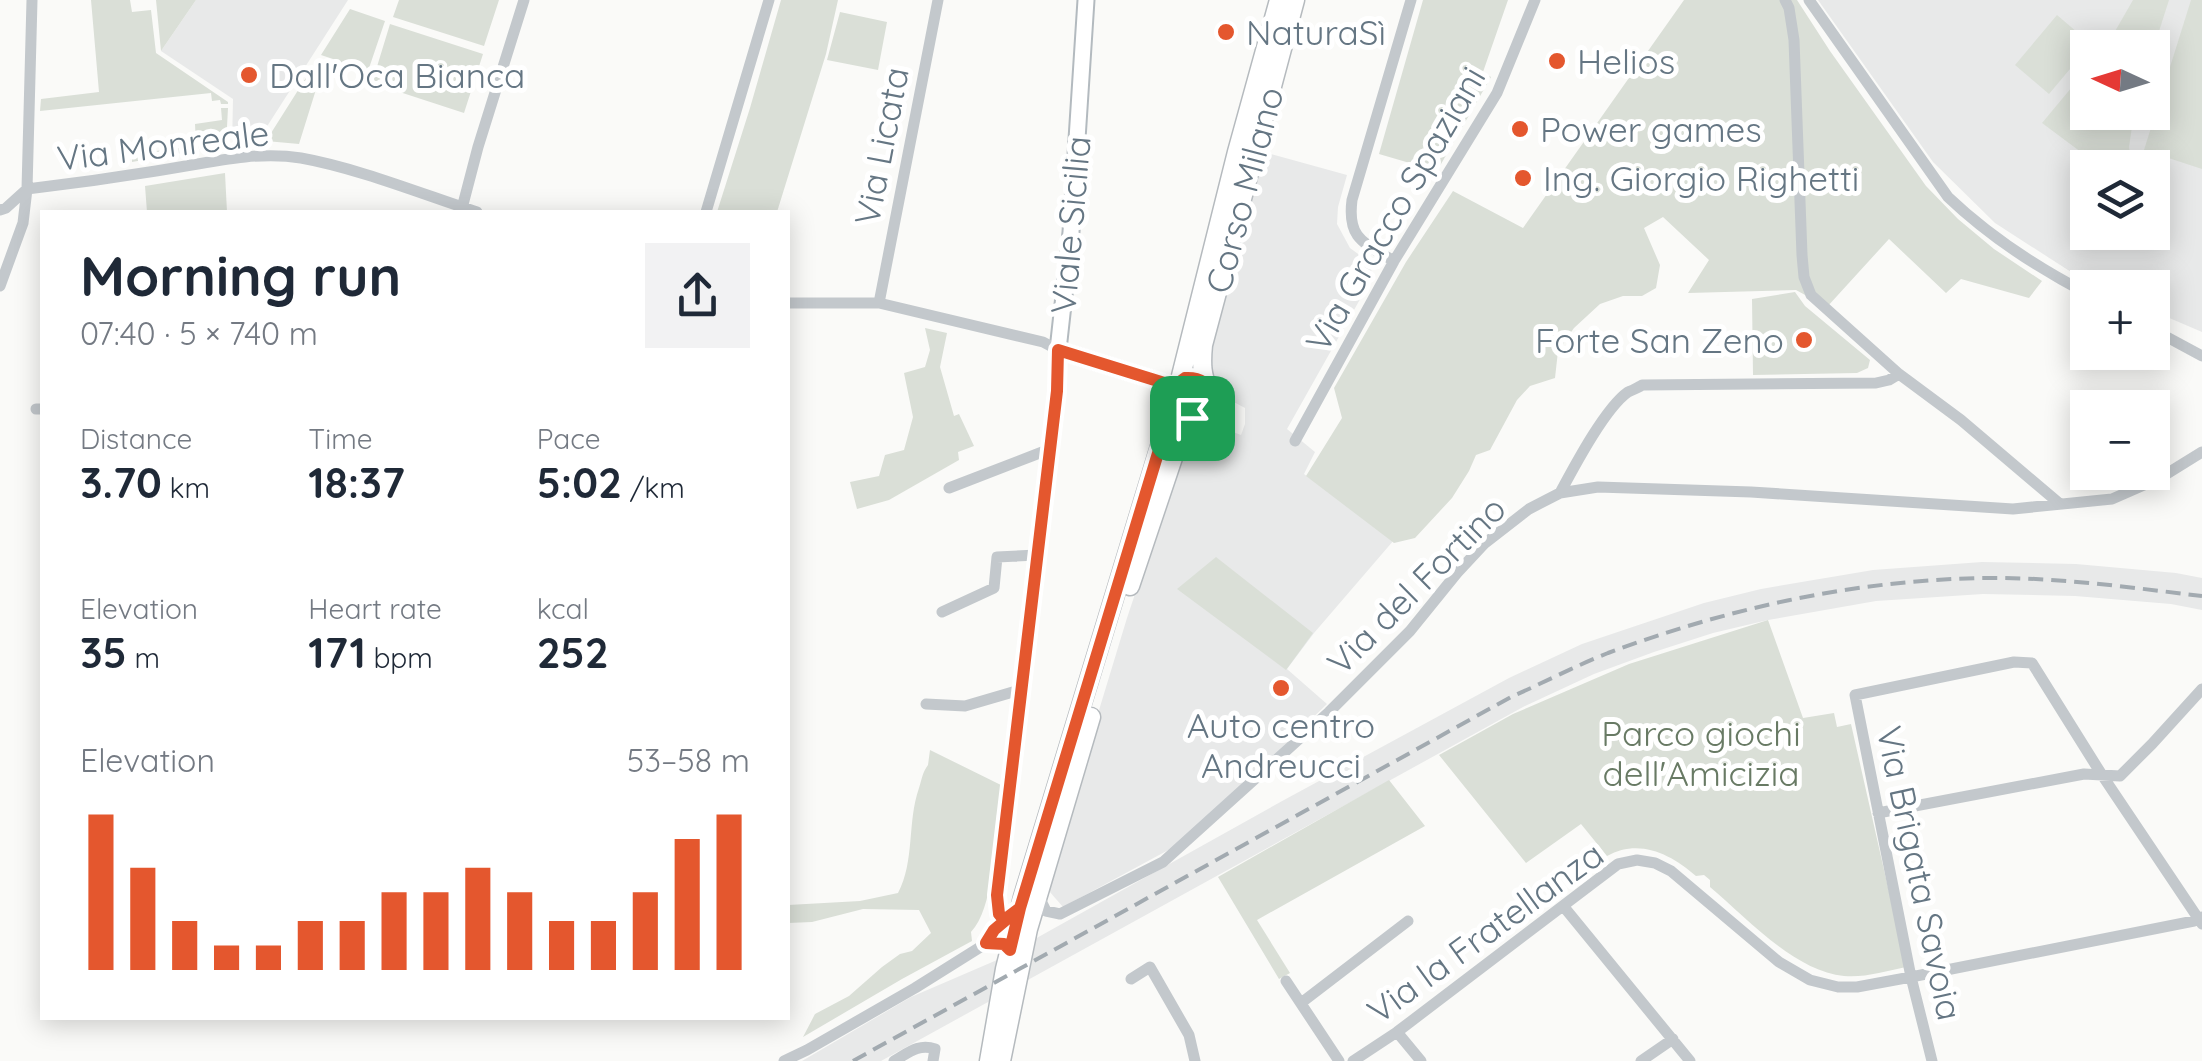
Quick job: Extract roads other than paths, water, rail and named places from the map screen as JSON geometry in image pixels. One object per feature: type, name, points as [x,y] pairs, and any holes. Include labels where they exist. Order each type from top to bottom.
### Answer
[{"type":"main road","name":"Corso Milano","points":[[1177,383],[1280,0]]},
{"type":"main road","name":"Corso Milano","points":[[1204,382],[1203,345],[1295,0]]},
{"type":"main road","points":[[1001,1061],[1010,950],[1020,908],[1172,407],[1170,396],[1177,383],[1190,377],[1204,382],[1212,396],[1203,414],[1192,418],[1180,416],[1172,407]]},
{"type":"main road","points":[[989,1061],[1009,980],[1142,549],[1180,437],[1192,418]]},
{"type":"street","points":[[0,286],[22,223],[27,189],[32,0]]},
{"type":"street","points":[[462,210],[524,0]]},
{"type":"street","points":[[707,210],[769,0]]},
{"type":"street","name":"Via Licata","points":[[878,302],[938,0]]},
{"type":"street","name":"Viale Sicilia","points":[[1004,920],[999,914],[997,895],[1057,391],[1086,0]]},
{"type":"street","points":[[1394,261],[1361,242],[1353,232],[1350,216],[1411,0]]},
{"type":"street","name":"Via Gracco Spaziani","points":[[1295,441],[1394,261],[1498,93],[1535,0]]},
{"type":"street","points":[[1785,0],[1794,40],[1804,277],[1811,294],[1900,374],[2060,504]]},
{"type":"street","points":[[1809,0],[1948,196],[2009,249],[2070,284]]},
{"type":"street","name":"Via Monreale","points":[[27,189],[234,159],[282,157],[338,167],[462,210]]},
{"type":"street","points":[[0,210],[27,189]]},
{"type":"street","points":[[790,303],[878,302],[1043,342],[1058,350],[1177,383]]},
{"type":"street","points":[[2170,338],[2202,356]]},
{"type":"street","points":[[1560,493],[1612,409],[1628,392],[1642,385],[1876,383],[1900,374]]},
{"type":"street","points":[[948,488],[1050,449]]},
{"type":"street","name":"Via del Fortino","points":[[1038,895],[1046,911],[1060,914],[1162,862],[1329,712],[1410,631],[1484,544],[1529,509],[1560,493],[1598,487],[1751,492],[2012,508],[2112,499],[2160,478],[2202,452]]},
{"type":"street","points":[[942,612],[994,588],[997,557],[1037,555]]},
{"type":"street","name":"Via Brigata Savoia","points":[[1932,1061],[1911,978],[1855,695],[2014,662],[2032,664],[2102,775]]},
{"type":"street","points":[[1878,814],[2084,774],[2120,776],[2202,688]]},
{"type":"street","points":[[926,704],[965,706],[1020,690]]},
{"type":"street","points":[[2102,775],[2201,920]]},
{"type":"street","name":"Via la Fratellanza","points":[[1353,1061],[1618,864],[1636,860],[1655,863],[1684,880],[1779,962],[1810,980],[1838,987],[1911,978],[2201,920]]},
{"type":"street","points":[[1564,907],[1690,1061]]},
{"type":"street","points":[[784,1061],[986,943],[1004,920],[1020,908]]},
{"type":"street","name":"Via la Fratellanza","points":[[1300,1004],[1408,921]]},
{"type":"street","points":[[986,943],[1004,944],[1010,950]]},
{"type":"street","points":[[1131,980],[1150,968],[1189,1034],[1196,1061]]},
{"type":"street","name":"Via la Fratellanza","points":[[1286,981],[1339,1061]]},
{"type":"street","points":[[1397,1032],[1420,1061]]},
{"type":"street","points":[[1641,1061],[1673,1039]]},
{"type":"street","points":[[894,1061],[927,1046],[935,1050],[933,1061]]},
{"type":"railway","points":[[853,1061],[1511,697],[1596,658],[1655,637],[1799,598],[1946,579],[2048,580],[2202,596]]},
{"type":"place","name":"NaturaSì","points":[[1226,32]]},
{"type":"place","name":"Helios","points":[[1557,61]]},
{"type":"place","name":"Dall'Oca Bianca","points":[[249,75]]},
{"type":"place","name":"Power games","points":[[1520,129]]},
{"type":"place","name":"Ing. Giorgio Righetti","points":[[1523,178]]},
{"type":"place","name":"Forte San Zeno","points":[[1804,340]]},
{"type":"place","name":"Auto centro Andreucci","points":[[1281,688]]},
{"type":"park label","name":"Parco giochi dell'Amicizia","points":[[1701,753]]}]
